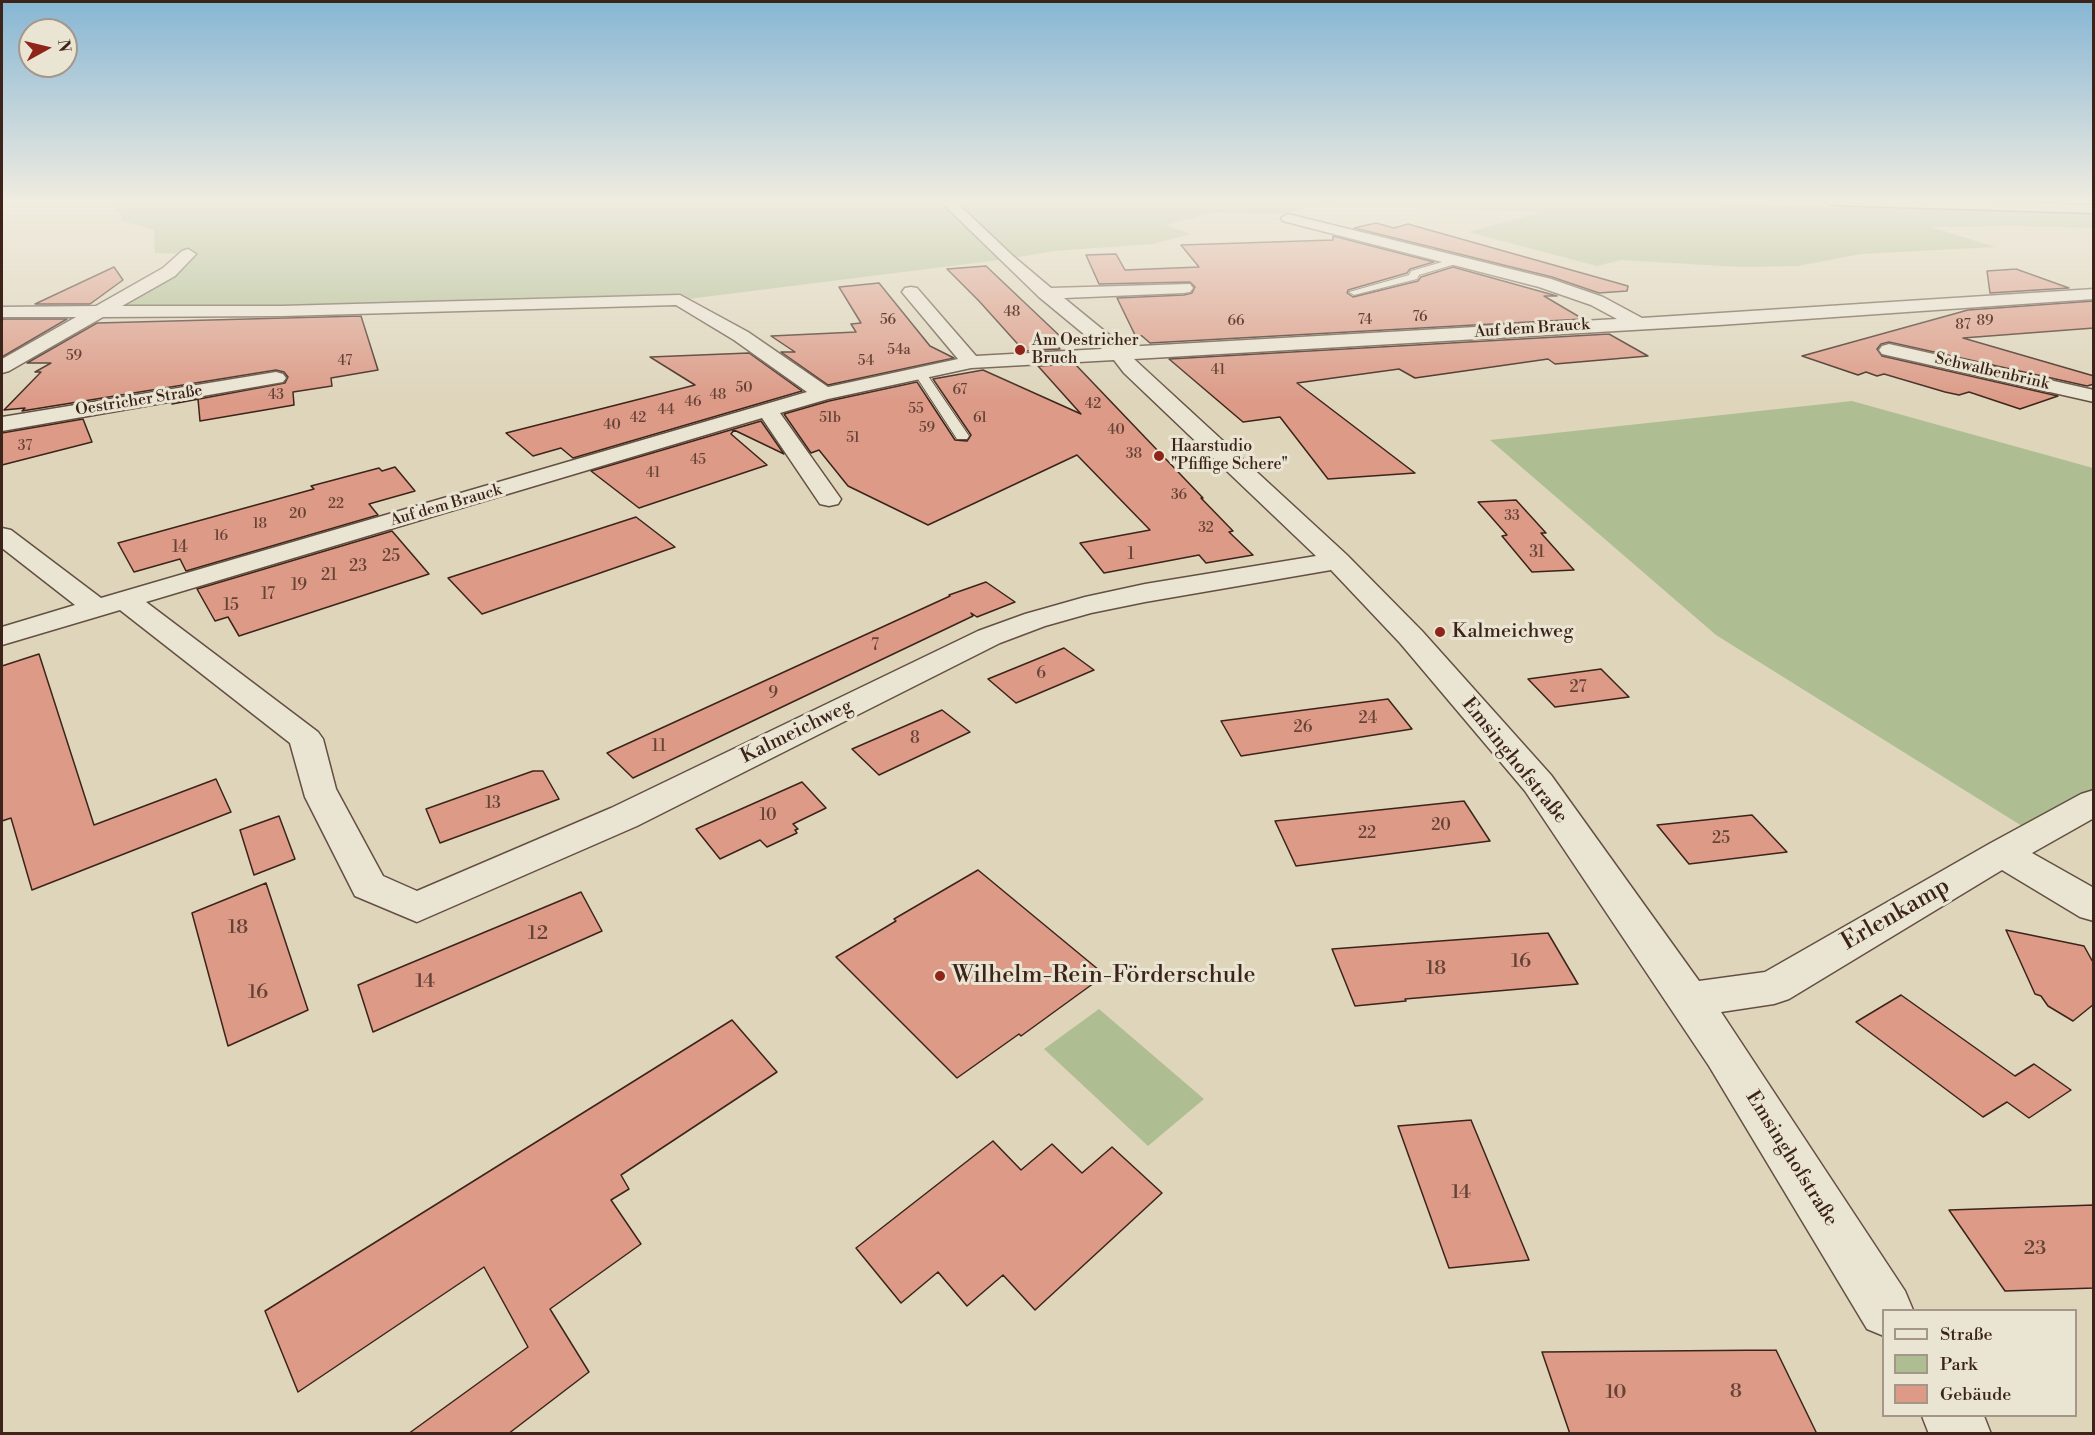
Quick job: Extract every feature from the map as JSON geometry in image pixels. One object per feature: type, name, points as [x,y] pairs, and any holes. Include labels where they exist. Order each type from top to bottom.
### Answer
[{"type":"street","points":[[2,367],[173,268]]},
{"type":"street","name":"Emsinghofstraße","points":[[1019,268],[1119,354],[1131,369],[1337,561],[1411,637],[1538,783],[1725,1053],[1885,1309]]},
{"type":"street","points":[[1484,268],[1545,283],[1597,301],[1636,322]]},
{"type":"street","points":[[1045,292],[1188,294],[1173,272]]},
{"type":"street","points":[[911,292],[971,362]]},
{"type":"street","name":"Auf dem Brauck","points":[[2,636],[767,410],[824,394],[971,362],[2094,294]]},
{"type":"street","points":[[2,312],[282,311],[680,300],[741,336],[824,394]]},
{"type":"street","name":"Schwalbenbrink","points":[[1889,350],[2094,396]]},
{"type":"street","name":"Oestricher Straße","points":[[2,424],[276,378]]},
{"type":"street","points":[[767,410],[829,499]]},
{"type":"street","points":[[2,536],[111,604]]},
{"type":"street","name":"Kalmeichweg","points":[[111,604],[306,739],[321,792],[369,886],[417,907],[624,817],[998,634],[1085,606],[1145,593],[1337,561]]},
{"type":"street","name":"Erlenkamp","points":[[1689,1000],[1774,987],[2002,853],[2094,802]]},
{"type":"street","points":[[2002,853],[2094,907]]},
{"type":"street","points":[[1952,1417],[1962,1434]]},
{"type":"lane","points":[[1354,292],[1413,277],[1414,273],[1432,268]]},
{"type":"lane","points":[[920,373],[962,436]]},
{"type":"green space","points":[[166,268],[935,268],[680,300],[103,310]]},
{"type":"green space","points":[[1852,401],[2093,468],[2093,796],[2030,831],[1716,635],[1490,440]]},
{"type":"green space","points":[[1099,1009],[1204,1099],[1148,1146],[1044,1049]]},
{"type":"building","points":[[112,268],[115,268],[123,280],[90,304],[35,304]]},
{"type":"building","points":[[988,268],[1062,338],[1051,339],[1060,349],[1024,351],[947,269]]},
{"type":"building","points":[[1092,268],[1124,268],[1125,270],[1414,268],[1407,273],[1348,290],[1347,293],[1353,297],[1418,281],[1421,277],[1456,268],[1557,296],[1544,296],[1583,319],[1150,343],[1142,336],[1135,335],[1117,298],[1184,295],[1192,293],[1195,287],[1190,282],[1099,284]]},
{"type":"building","points":[[1515,268],[1564,268],[1628,286],[1627,291],[1599,293],[1552,277]]},
{"type":"building","points":[[2016,269],[2069,288],[1990,293],[1987,271]]},
{"type":"building","points":[[879,283],[930,346],[954,358],[828,385],[781,352],[795,352],[771,336],[856,332],[851,324],[861,323],[839,287]]},
{"type":"building","points":[[2094,301],[2094,328],[1963,338],[2094,376],[2094,384],[2087,386],[1889,342],[1881,344],[1877,349],[1882,356],[2058,396],[2020,409],[1969,392],[1959,395],[1884,374],[1877,376],[1866,372],[1858,375],[1802,356],[1968,310]]},
{"type":"building","points":[[361,316],[378,370],[331,378],[332,386],[293,392],[294,405],[200,421],[198,399],[285,383],[288,377],[284,372],[276,370],[22,411],[25,408],[4,410],[41,372],[35,372],[51,363],[27,363],[97,323]]},
{"type":"building","points":[[67,319],[2,357],[2,320]]},
{"type":"building","points":[[1609,334],[1648,356],[1555,364],[1548,359],[1415,378],[1399,369],[1297,383],[1415,473],[1328,479],[1280,417],[1243,422],[1169,359]]},
{"type":"building","points":[[749,353],[802,391],[573,458],[561,448],[533,456],[506,433],[695,385],[650,357]]},
{"type":"building","points":[[1075,364],[1203,498],[1201,498],[1233,531],[1229,532],[1253,555],[1206,563],[1199,555],[1104,573],[1080,543],[1150,530],[1077,455],[928,525],[848,486],[819,450],[811,453],[784,414],[829,401],[917,382],[955,440],[967,441],[971,435],[933,379],[983,370],[1081,414],[1038,366]]},
{"type":"building","points":[[83,419],[92,442],[2,465],[2,433]]},
{"type":"building","points":[[761,421],[784,454],[734,430],[731,434],[767,465],[639,508],[591,471]]},
{"type":"building","points":[[395,467],[415,491],[369,504],[378,515],[186,571],[180,559],[134,572],[118,543],[314,489],[311,486],[379,468],[382,471]]},
{"type":"building","points":[[1516,500],[1546,533],[1541,533],[1574,570],[1532,572],[1502,536],[1507,535],[1478,502]]},
{"type":"building","points":[[636,517],[675,547],[482,614],[448,578]]},
{"type":"building","points":[[392,531],[429,574],[239,636],[228,617],[215,621],[197,589]]},
{"type":"building","points":[[986,582],[1015,602],[977,617],[971,613],[973,616],[633,778],[607,753],[949,595]]},
{"type":"building","points":[[1064,648],[1094,670],[1016,703],[988,679]]},
{"type":"building","points":[[39,654],[94,825],[216,779],[231,812],[32,890],[11,818],[2,821],[2,666]]},
{"type":"building","points":[[1601,669],[1629,697],[1555,707],[1528,679]]},
{"type":"building","points":[[1388,699],[1412,729],[1241,756],[1221,721]]},
{"type":"building","points":[[942,710],[970,732],[879,775],[852,749]]},
{"type":"building","points":[[533,771],[543,771],[559,799],[440,843],[426,809]]},
{"type":"building","points":[[802,782],[826,808],[793,824],[798,829],[795,830],[797,833],[767,847],[760,840],[720,859],[696,829]]},
{"type":"building","points":[[1464,801],[1490,841],[1296,866],[1275,821]]},
{"type":"building","points":[[1752,815],[1787,852],[1689,864],[1657,825]]},
{"type":"building","points":[[279,816],[295,859],[254,875],[240,830]]},
{"type":"building","points":[[978,870],[1105,975],[1021,1036],[1019,1034],[957,1078],[836,957],[896,921],[894,919]]},
{"type":"building","points":[[266,883],[308,1010],[228,1046],[192,913]]},
{"type":"building","points":[[581,892],[602,931],[373,1032],[358,985]]},
{"type":"building","points":[[2006,930],[2084,946],[2094,964],[2094,1004],[2073,1021],[2048,1006],[2041,996],[2035,994]]},
{"type":"building","points":[[1548,933],[1578,984],[1405,999],[1406,1001],[1355,1006],[1332,949]]},
{"type":"building","points":[[1901,995],[2015,1076],[2034,1064],[2071,1090],[2029,1118],[2007,1102],[1983,1117],[1856,1022]]},
{"type":"building","points":[[732,1020],[777,1072],[621,1175],[629,1189],[611,1200],[641,1244],[550,1309],[589,1372],[508,1434],[408,1434],[528,1347],[484,1267],[298,1392],[265,1311]]},
{"type":"building","points":[[1471,1120],[1529,1260],[1449,1268],[1398,1126]]},
{"type":"building","points":[[993,1141],[1021,1170],[1052,1144],[1082,1173],[1112,1147],[1162,1193],[1035,1310],[1003,1275],[967,1306],[938,1272],[901,1303],[856,1248]]},
{"type":"building","points":[[2094,1205],[2094,1288],[2005,1291],[1949,1210]]},
{"type":"building","points":[[1776,1350],[1817,1434],[1570,1434],[1542,1352]]},
{"type":"place","name":"Am Oestricher Bruch","points":[[1020,350]]},
{"type":"place","name":"Haarstudio \"Pfiffige Schere\"","points":[[1159,456]]},
{"type":"place","name":"Kalmeichweg","points":[[1440,632]]},
{"type":"place","name":"Wilhelm-Rein-Förderschule","points":[[940,976]]}]
